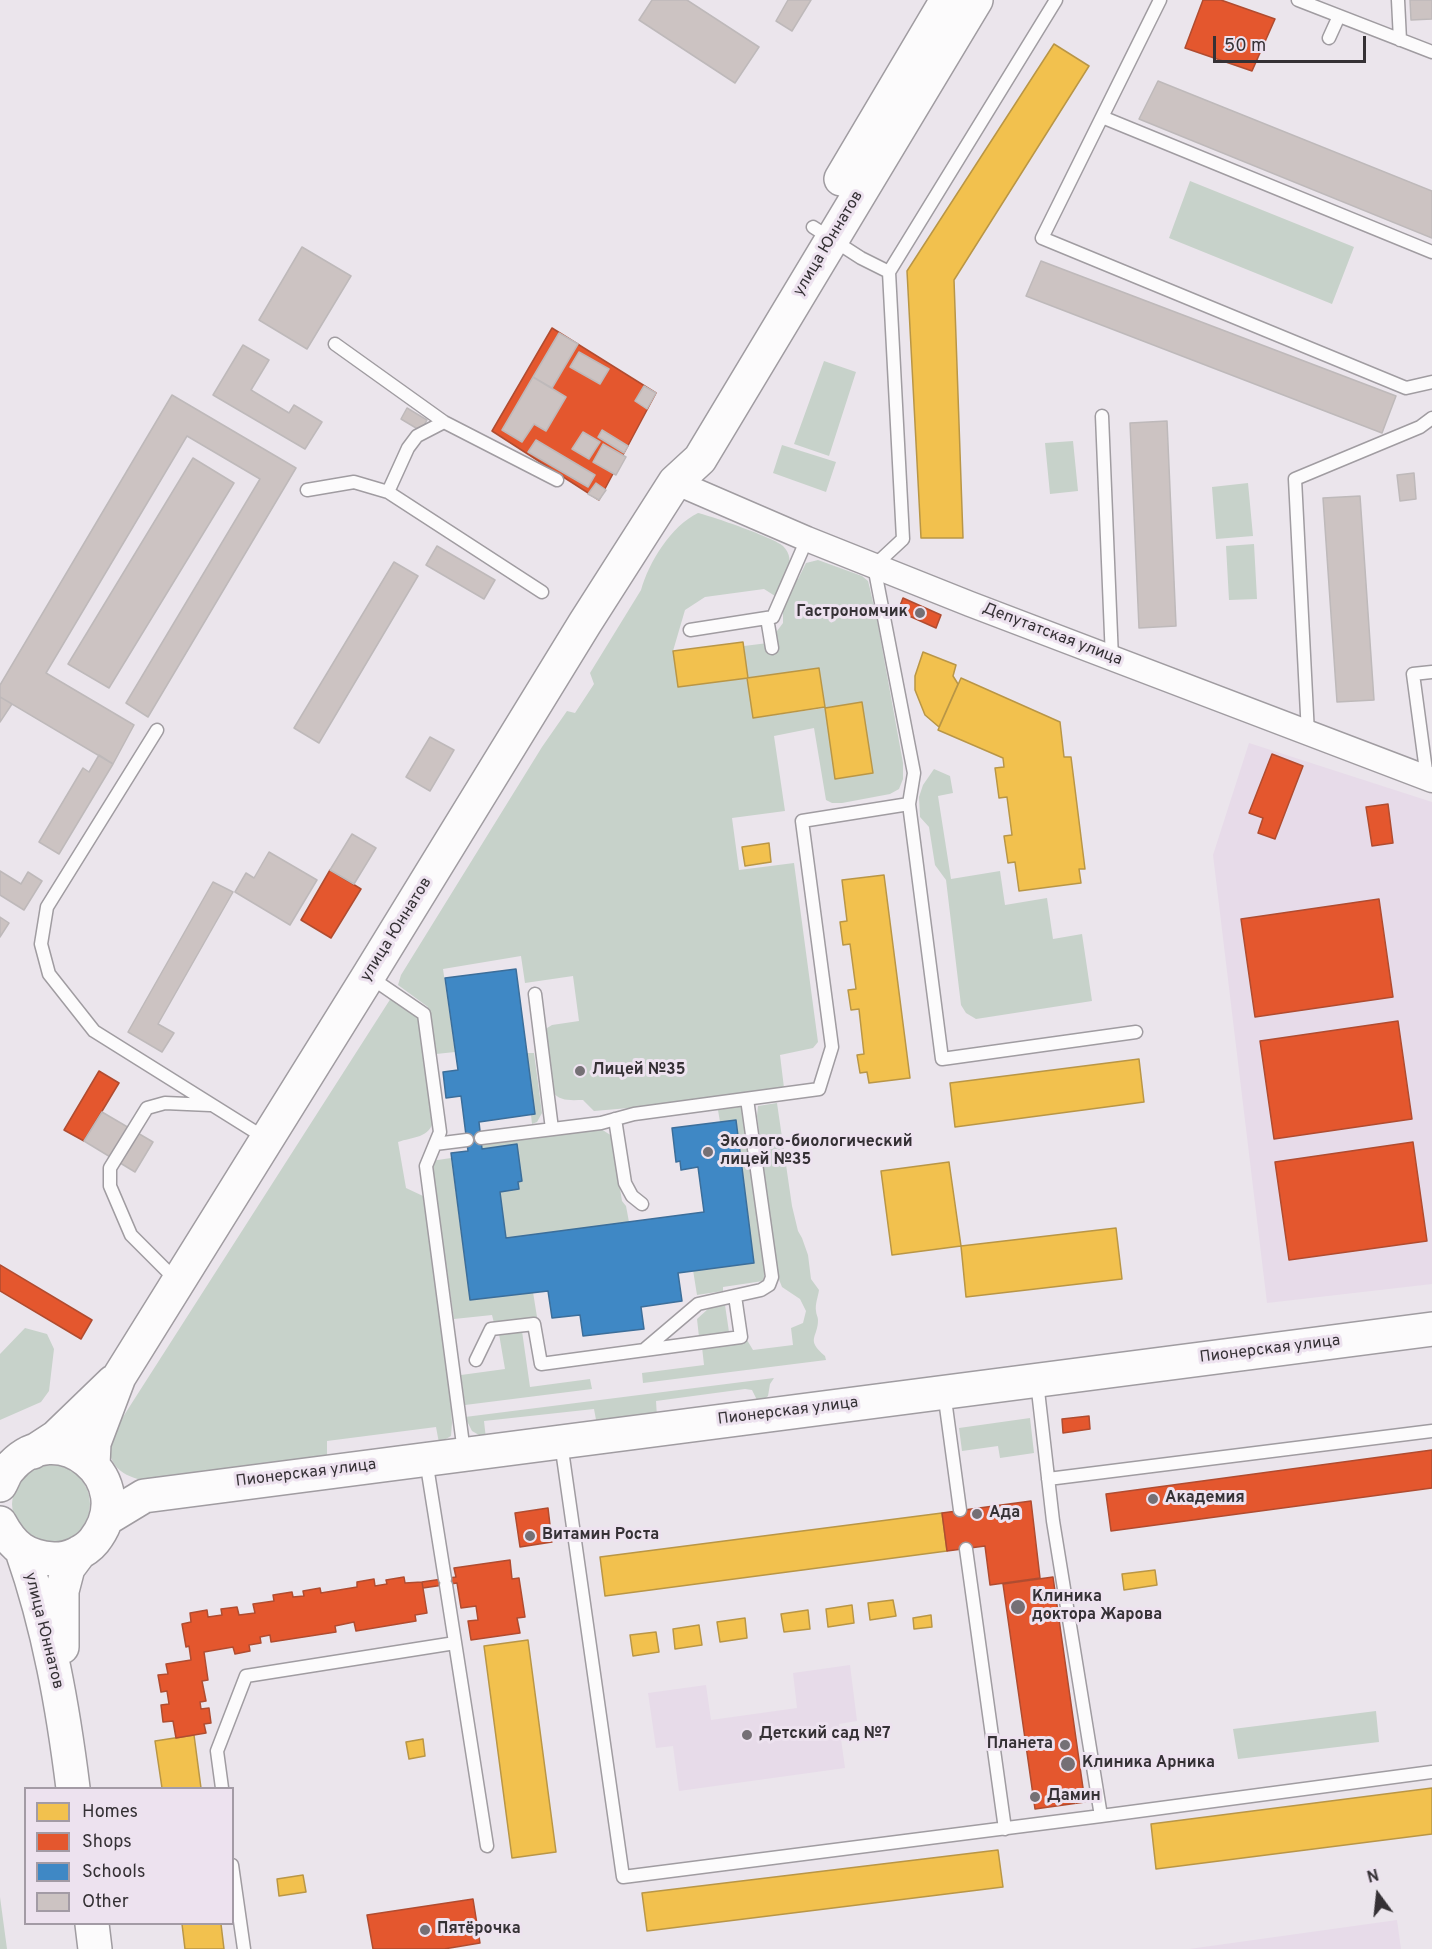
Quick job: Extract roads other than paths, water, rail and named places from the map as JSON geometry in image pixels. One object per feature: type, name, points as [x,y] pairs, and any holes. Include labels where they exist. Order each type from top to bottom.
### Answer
[{"type":"main road","name":"улица Юннатов","points":[[106,1519],[108,1494],[97,1471],[94,1443],[118,1377],[369,975],[585,622],[675,482],[700,459],[947,0]]},
{"type":"main road","name":"улица Юннатов","points":[[823,233],[976,0]]},
{"type":"main road","name":"Пионерская улица","points":[[106,1519],[144,1496],[1432,1329]]},
{"type":"main road","name":"улица Юннатов","points":[[0,1485],[9,1469],[22,1457],[56,1437],[118,1377]]},
{"type":"main road","points":[[33,1452],[40,1449],[58,1448],[75,1453],[97,1471],[144,1496]]},
{"type":"main road","points":[[10,1541],[39,1558],[58,1560],[80,1552],[91,1545],[102,1530],[106,1519]]},
{"type":"main road","name":"улица Юннатов","points":[[10,1541],[37,1596],[63,1712],[74,1787]]},
{"type":"main road","name":"улица Юннатов","points":[[63,1712],[62,1591],[68,1568],[80,1552]]},
{"type":"main road","points":[[92,1925],[95,1949]]},
{"type":"street","name":"Депутатская улица","points":[[675,482],[874,566],[1429,779]]},
{"type":"lane","points":[[1056,0],[889,272],[903,539],[874,566],[914,773],[909,804],[942,1059],[1136,1032]]},
{"type":"lane","points":[[1160,0],[1042,238],[1406,388],[1432,382]]},
{"type":"lane","points":[[1298,0],[1432,52]]},
{"type":"lane","points":[[1398,0],[1401,40]]},
{"type":"lane","points":[[1329,38],[1339,16]]},
{"type":"lane","points":[[1102,117],[1432,252]]},
{"type":"lane","points":[[823,233],[861,258],[889,272]]},
{"type":"lane","points":[[335,344],[444,422],[557,480]]},
{"type":"lane","points":[[1102,416],[1112,659]]},
{"type":"lane","points":[[1308,734],[1295,479],[1420,427],[1432,418]]},
{"type":"lane","points":[[388,492],[408,448],[417,436],[444,422]]},
{"type":"lane","points":[[307,490],[354,482],[388,492],[542,592]]},
{"type":"lane","points":[[690,630],[773,617],[807,539]]},
{"type":"lane","points":[[767,618],[772,648]]},
{"type":"lane","points":[[1429,779],[1413,674],[1432,672]]},
{"type":"lane","points":[[157,730],[48,907],[40,944],[50,974],[94,1031],[267,1139]]},
{"type":"lane","points":[[481,1138],[552,1129],[634,1114],[819,1089],[831,1047],[802,821],[909,804]]},
{"type":"lane","points":[[369,975],[424,1014],[440,1132],[426,1166],[465,1454]]},
{"type":"lane","points":[[535,994],[552,1129]]},
{"type":"lane","points":[[644,1350],[698,1304],[761,1290],[770,1285],[772,1277],[747,1099]]},
{"type":"lane","points":[[178,1281],[131,1235],[110,1186],[110,1168],[147,1108],[165,1103],[211,1105]]},
{"type":"lane","points":[[615,1119],[626,1183],[632,1196],[642,1204]]},
{"type":"lane","points":[[435,1144],[467,1140]]},
{"type":"lane","points":[[476,1360],[491,1329],[534,1324],[541,1364],[741,1337],[735,1296]]},
{"type":"lane","points":[[1037,1380],[1048,1479],[1101,1816]]},
{"type":"lane","points":[[944,1392],[960,1510]]},
{"type":"lane","points":[[1048,1479],[1432,1431]]},
{"type":"lane","points":[[561,1442],[624,1877],[1432,1772]]},
{"type":"lane","points":[[426,1459],[487,1845]]},
{"type":"lane","points":[[966,1549],[1005,1829]]},
{"type":"lane","points":[[222,1787],[217,1751],[246,1676],[455,1643]]},
{"type":"lane","points":[[234,1879],[244,1949]]},
{"type":"place","name":"Гастрономчик","points":[[920,613]]},
{"type":"place","name":"Лицей №35","points":[[580,1071]]},
{"type":"place","name":"Эколого-биологический лицей №35","points":[[708,1152]]},
{"type":"place","name":"Академия","points":[[1153,1499]]},
{"type":"place","name":"Ада","points":[[977,1514]]},
{"type":"place","name":"Витамин Роста","points":[[530,1536]]},
{"type":"place","name":"Клиника доктора Жарова","points":[[1018,1607]]},
{"type":"place","name":"Детский сад №7","points":[[747,1735]]},
{"type":"place","name":"Планета","points":[[1065,1745]]},
{"type":"place","name":"Клиника Арника","points":[[1068,1764]]},
{"type":"place","name":"Дамин","points":[[1035,1797]]},
{"type":"place","name":"Пятёрочка","points":[[425,1930]]}]
